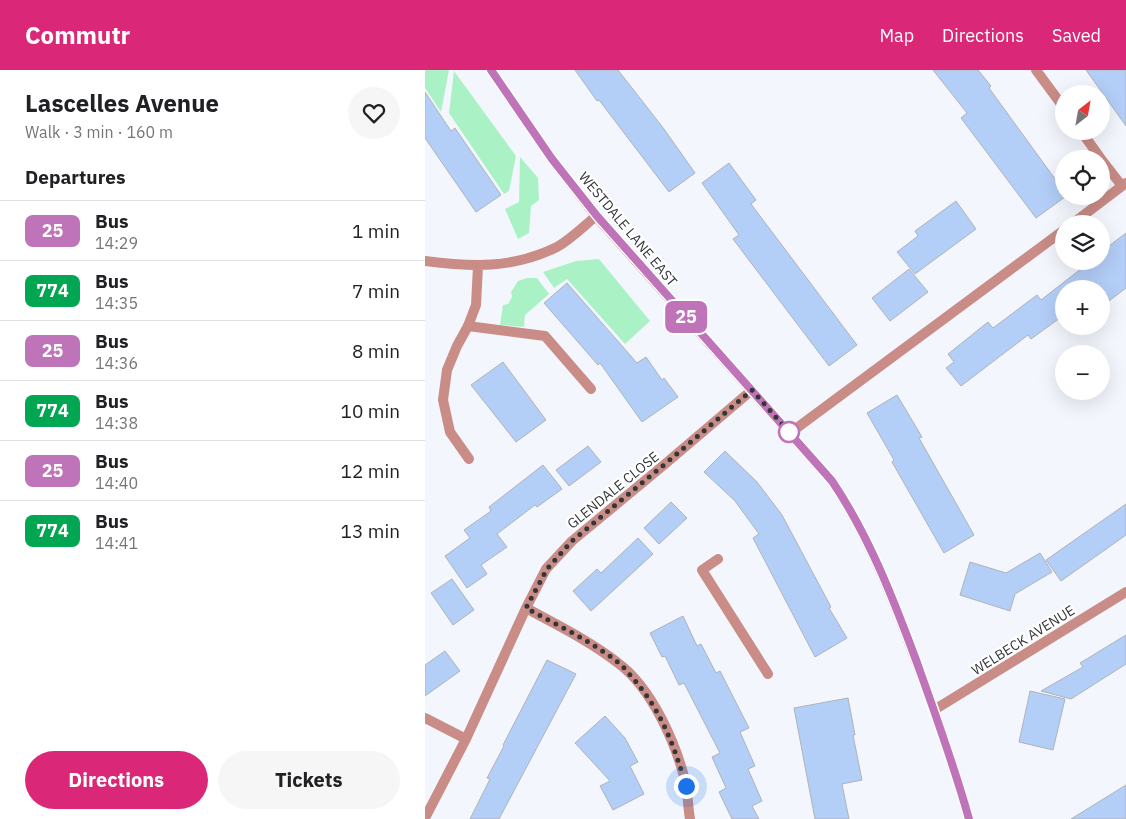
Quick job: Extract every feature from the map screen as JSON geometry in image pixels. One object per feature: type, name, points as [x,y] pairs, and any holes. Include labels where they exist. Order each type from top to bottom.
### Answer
[{"type":"street","name":"WESTDALE LANE EAST","points":[[491,70],[552,159],[597,216],[832,481],[851,509],[898,613],[956,772],[969,819]]},
{"type":"street","points":[[1036,70],[1055,96]]},
{"type":"street","points":[[1083,215],[1124,185],[1110,169]]},
{"type":"street","points":[[425,261],[478,266],[501,264],[525,258],[558,246],[597,216]]},
{"type":"street","points":[[790,433],[1055,237]]},
{"type":"street","points":[[469,460],[450,432],[443,400],[447,370],[476,305],[478,266]]},
{"type":"street","points":[[468,326],[545,336],[591,389]]},
{"type":"street","name":"GLENDALE CLOSE","points":[[425,818],[466,739],[526,608],[547,569],[572,541],[752,390]]},
{"type":"street","points":[[718,558],[702,570],[768,674]]},
{"type":"street","name":"WELBECK AVENUE","points":[[934,710],[1126,592]]},
{"type":"street","points":[[526,608],[589,643],[620,664],[641,687],[658,711],[676,750],[686,786],[689,819]]},
{"type":"street","points":[[425,718],[466,739]]},
{"type":"green space","points":[[425,70],[449,70],[441,112],[425,88]]},
{"type":"green space","points":[[454,71],[516,156],[509,191],[504,194],[449,113]]},
{"type":"green space","points":[[520,157],[538,178],[539,200],[531,206],[529,233],[518,239],[505,209],[519,202]]},
{"type":"green space","points":[[599,259],[650,321],[625,344],[567,279],[554,288],[543,272],[576,261]]},
{"type":"green space","points":[[527,278],[537,278],[549,294],[525,315],[524,327],[500,325],[503,305],[508,304],[512,297],[511,292],[518,281]]},
{"type":"building","points":[[575,70],[618,70],[664,129],[695,173],[669,192]]},
{"type":"building","points":[[933,70],[978,70],[1055,179],[1055,204],[1036,218],[961,118],[967,113]]},
{"type":"building","points":[[1086,70],[1126,70],[1126,126],[1110,104],[1110,85],[1097,85]]},
{"type":"building","points":[[425,92],[451,131],[455,128],[501,195],[476,212],[425,138]]},
{"type":"building","points":[[729,163],[756,200],[751,204],[857,345],[829,366],[733,239],[739,235],[702,183]]},
{"type":"building","points":[[956,201],[976,229],[915,274],[897,252],[918,236],[915,231]]},
{"type":"building","points":[[1126,233],[1126,288],[1110,300],[1110,280],[1067,280],[1079,270],[1110,270],[1110,245]]},
{"type":"building","points":[[909,269],[928,292],[890,321],[872,298]]},
{"type":"building","points":[[567,283],[637,363],[646,357],[662,380],[664,378],[678,397],[642,422],[600,363],[598,365],[544,303]]},
{"type":"building","points":[[1055,289],[1055,322],[1031,339],[1028,335],[961,386],[946,368],[954,362],[948,354],[988,322],[993,328],[1037,295],[1041,300]]},
{"type":"building","points":[[503,362],[546,420],[516,442],[471,385]]},
{"type":"building","points":[[897,395],[922,437],[919,438],[974,535],[944,553],[892,462],[894,460],[867,413]]},
{"type":"building","points":[[588,446],[601,462],[569,486],[556,470]]},
{"type":"building","points":[[725,451],[757,482],[782,515],[831,607],[829,608],[847,638],[815,657],[753,538],[759,534],[735,501],[704,472]]},
{"type":"building","points":[[543,465],[562,489],[537,507],[535,505],[497,534],[507,547],[481,565],[487,574],[467,588],[445,556],[470,538],[464,530],[491,511],[489,507]]},
{"type":"building","points":[[671,502],[687,518],[659,544],[644,528]]},
{"type":"building","points":[[1126,504],[1126,535],[1061,581],[1046,560]]},
{"type":"building","points":[[638,538],[653,554],[591,611],[573,591],[597,569],[601,573]]},
{"type":"building","points":[[1040,553],[1052,572],[1015,594],[1010,611],[960,595],[970,562],[1006,573]]},
{"type":"building","points":[[452,579],[474,610],[453,625],[431,593]]},
{"type":"building","points":[[683,616],[697,646],[701,644],[716,673],[720,671],[749,728],[740,732],[755,766],[748,769],[762,801],[752,806],[759,819],[732,819],[719,792],[726,788],[712,757],[720,753],[684,683],[679,685],[665,656],[662,657],[650,633]]},
{"type":"building","points":[[1126,635],[1126,664],[1071,699],[1041,691],[1083,667],[1080,663]]},
{"type":"building","points":[[445,651],[460,671],[425,696],[425,665]]},
{"type":"building","points":[[547,660],[576,674],[499,819],[470,819],[490,779],[487,778]]},
{"type":"building","points":[[1030,691],[1065,699],[1053,750],[1019,742]]},
{"type":"building","points":[[848,698],[862,780],[842,784],[849,819],[815,819],[794,708]]},
{"type":"building","points":[[605,716],[625,738],[638,762],[630,766],[644,794],[613,810],[600,786],[610,781],[575,743]]},
{"type":"building","points":[[1126,785],[1126,819],[1071,819]]},
{"type":"bus line","name":"25","points":[[491,70],[552,159],[597,216],[832,481],[851,509],[898,613],[956,772],[969,819]]},
{"type":"route","points":[[686,786],[676,750],[658,711],[641,687],[620,664],[589,643],[526,608],[547,569],[572,541],[752,390],[789,432]]}]
